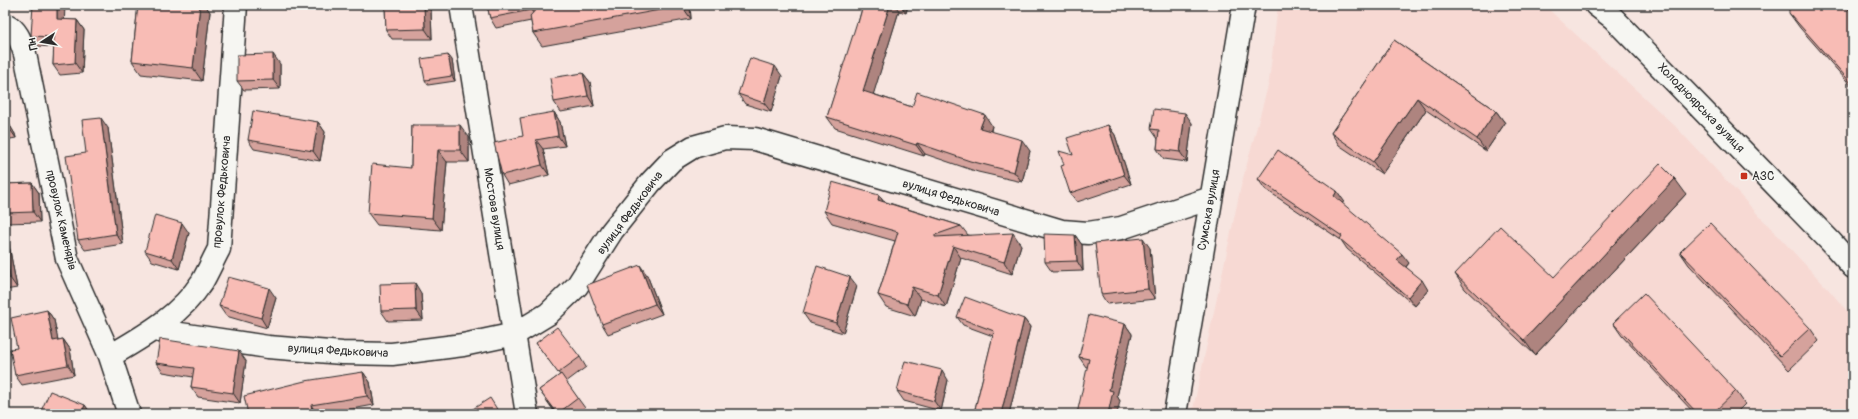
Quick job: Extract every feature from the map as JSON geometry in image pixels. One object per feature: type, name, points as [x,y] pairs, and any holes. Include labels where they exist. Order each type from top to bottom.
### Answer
[{"type":"street","name":"провулок Федьковича","points":[[110,356],[153,330],[182,306],[202,282],[219,249],[236,5]]},
{"type":"street","name":"Мостова вулиця","points":[[461,5],[527,414]]},
{"type":"street","name":"Сумська вулиця","points":[[1175,414],[1244,5]]},
{"type":"street","name":"Холодноярська вулиця","points":[[1596,5],[1619,24],[1831,242],[1853,267]]},
{"type":"street","name":"провулок Каменярів","points":[[5,24],[10,26],[20,37],[25,54],[67,259],[110,356],[129,414]]},
{"type":"street","name":"вулиця Федьковича","points":[[153,330],[268,347],[342,353],[392,354],[463,344],[515,334],[548,314],[577,286],[612,231],[650,182],[672,160],[693,147],[725,138],[755,139],[1062,231],[1088,233],[1120,228],[1211,198]]},
{"type":"shaded area","points":[[1278,5],[1544,5],[1675,126],[1829,290],[1853,318],[1853,414],[1192,414],[1241,186],[1269,82]]},
{"type":"building","points":[[33,5],[57,5],[57,19],[77,20],[75,63],[53,65],[54,37],[31,36]]},
{"type":"building","points":[[138,5],[200,5],[193,68],[132,61]]},
{"type":"building","points":[[385,5],[424,5],[425,29],[386,30]]},
{"type":"building","points":[[487,5],[530,5],[531,10],[490,18]]},
{"type":"building","points":[[540,5],[682,6],[533,33],[530,16]]},
{"type":"building","points":[[863,5],[890,5],[863,91],[912,107],[917,92],[985,115],[980,128],[1022,140],[1014,172],[970,161],[917,143],[916,145],[827,117]]},
{"type":"building","points":[[1789,5],[1853,5],[1853,9],[1848,9],[1853,14],[1853,85],[1789,13]]},
{"type":"building","points":[[1394,40],[1496,111],[1477,139],[1417,98],[1373,162],[1331,133]]},
{"type":"building","points":[[273,54],[273,80],[237,81],[237,55]]},
{"type":"building","points":[[448,55],[452,76],[425,80],[421,59]]},
{"type":"building","points":[[750,58],[775,66],[764,103],[738,94]]},
{"type":"building","points":[[583,73],[588,96],[554,102],[550,78]]},
{"type":"building","points":[[1154,109],[1185,113],[1180,152],[1157,149],[1159,130],[1151,129]]},
{"type":"building","points":[[253,111],[318,122],[313,151],[248,140]]},
{"type":"building","points":[[554,112],[558,136],[536,140],[542,165],[502,175],[494,143],[523,136],[520,118]]},
{"type":"building","points":[[101,118],[116,234],[78,240],[66,156],[86,153],[82,120]]},
{"type":"building","points":[[5,123],[9,124],[9,128],[5,129]]},
{"type":"building","points":[[412,125],[460,125],[460,150],[438,150],[432,218],[368,213],[372,164],[411,168]]},
{"type":"building","points":[[1108,125],[1124,175],[1070,193],[1061,166],[1064,165],[1059,151],[1073,155],[1067,138]]},
{"type":"building","points":[[1278,150],[1337,191],[1334,196],[1402,254],[1397,260],[1422,280],[1408,297],[1340,239],[1342,236],[1258,179]]},
{"type":"building","points":[[1660,164],[1675,179],[1524,340],[1455,274],[1500,226],[1554,277]]},
{"type":"building","points":[[832,182],[879,195],[878,200],[961,226],[935,235],[935,237],[1013,233],[1004,262],[953,246],[938,295],[912,287],[907,304],[878,295],[898,232],[824,211]]},
{"type":"building","points":[[32,183],[33,212],[5,213],[5,184]]},
{"type":"building","points":[[155,215],[182,223],[172,259],[145,251]]},
{"type":"building","points":[[1710,223],[1810,328],[1780,356],[1680,252]]},
{"type":"building","points":[[1044,234],[1075,235],[1077,261],[1045,262]]},
{"type":"building","points":[[1143,238],[1148,289],[1101,294],[1095,243]]},
{"type":"building","points":[[5,250],[10,278],[5,279]]},
{"type":"building","points":[[640,265],[655,304],[602,324],[587,285]]},
{"type":"building","points":[[817,266],[850,277],[836,323],[803,313]]},
{"type":"building","points":[[228,277],[269,288],[261,318],[219,306]]},
{"type":"building","points":[[415,283],[416,310],[381,311],[380,284]]},
{"type":"building","points":[[1644,293],[1736,391],[1712,414],[1698,414],[1613,323]]},
{"type":"building","points":[[965,297],[1024,319],[1001,414],[974,413],[994,331],[957,317]]},
{"type":"building","points":[[47,310],[53,341],[63,339],[68,365],[15,375],[10,349],[17,348],[11,318]]},
{"type":"building","points":[[1089,315],[1125,324],[1109,390],[1113,391],[1108,414],[1077,414],[1089,359],[1079,357]]},
{"type":"building","points":[[557,327],[580,357],[558,373],[536,343]]},
{"type":"building","points":[[160,339],[239,351],[233,393],[191,387],[194,368],[156,363]]},
{"type":"building","points":[[905,361],[942,370],[934,401],[897,391]]},
{"type":"building","points":[[363,372],[367,396],[311,405],[313,414],[248,414],[244,396],[305,381]]},
{"type":"building","points":[[561,374],[578,398],[557,414],[539,390]]},
{"type":"building","points":[[50,391],[85,405],[81,414],[49,414],[41,411]]},
{"type":"building","points":[[490,398],[500,414],[465,414]]},
{"type":"place","name":"АЗС","points":[[1744,176]]}]
